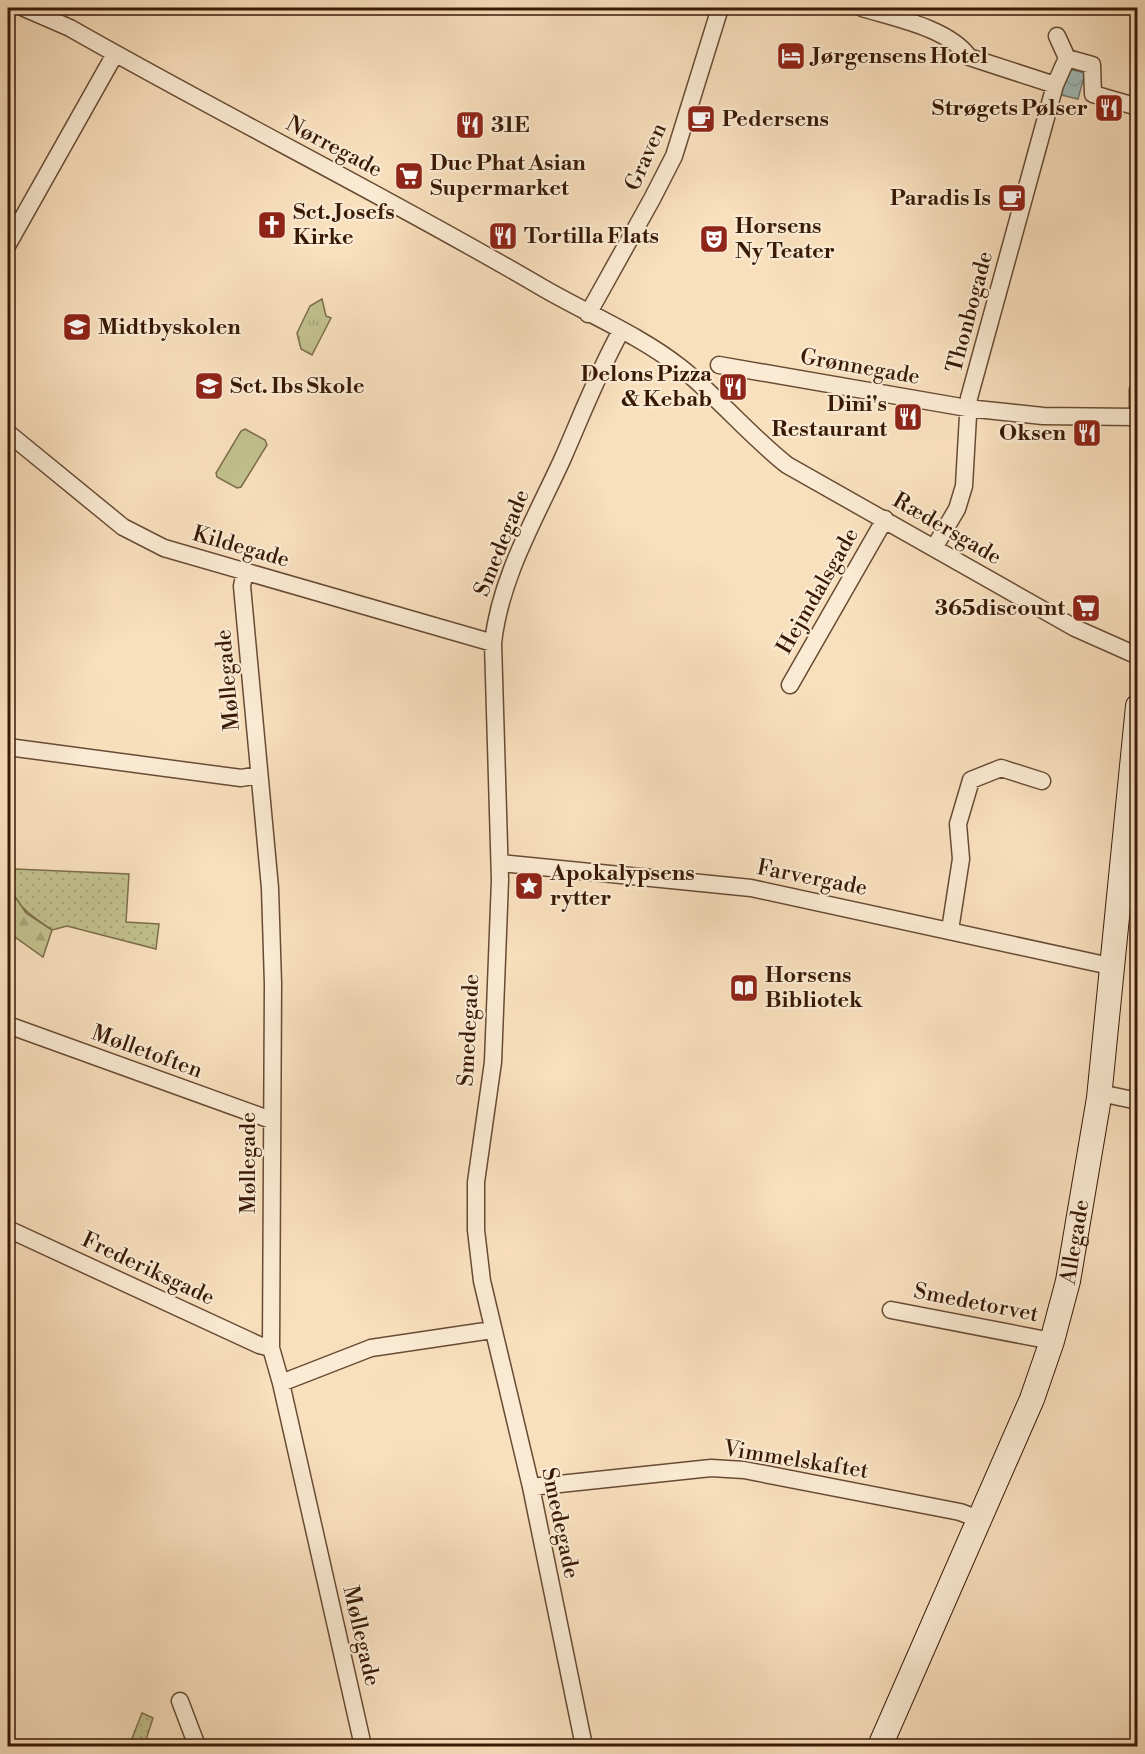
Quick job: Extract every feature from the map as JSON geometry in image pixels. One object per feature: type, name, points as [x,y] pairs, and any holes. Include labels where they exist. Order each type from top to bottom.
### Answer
[{"type":"street","name":"Nørregade","points":[[24,8],[56,14],[115,54],[477,249],[621,331]]},
{"type":"street","name":"Graven","points":[[588,314],[674,156],[720,8]]},
{"type":"street","points":[[862,8],[910,14],[960,45],[969,57],[1055,85]]},
{"type":"street","points":[[1057,36],[1067,58],[1092,65],[1093,94],[1137,107]]},
{"type":"street","points":[[8,244],[115,54]]},
{"type":"street","name":"Thonbogade","points":[[934,548],[957,508],[964,486],[967,408],[1055,85],[1067,58]]},
{"type":"street","name":"Rædersgade","points":[[621,331],[681,368],[742,427],[787,465],[1075,628],[1137,656]]},
{"type":"street","name":"Smedegade","points":[[584,1746],[531,1487],[482,1281],[474,1205],[493,1062],[501,863],[493,643],[500,601],[516,560],[621,331]]},
{"type":"street","name":"Grønnegade","points":[[719,365],[967,408],[1043,416],[1137,417]]},
{"type":"street","points":[[1137,389],[1137,423]]},
{"type":"street","name":"Kildegade","points":[[8,433],[123,526],[164,548],[493,643]]},
{"type":"street","name":"Hejmdalsgade","points":[[790,685],[885,519]]},
{"type":"street","name":"Møllegade","points":[[245,571],[242,586],[270,888],[273,984],[270,1348],[281,1383],[363,1746]]},
{"type":"street","name":"Allegade","points":[[880,1746],[981,1520],[1032,1399],[1052,1341],[1068,1281],[1100,1093],[1110,966],[1137,706]]},
{"type":"street","points":[[8,747],[241,778],[259,775]]},
{"type":"street","points":[[950,930],[961,859],[958,824],[971,780],[1001,768],[1042,781]]},
{"type":"street","name":"Farvergade","points":[[501,863],[751,888],[1110,966]]},
{"type":"street","name":"Mølletoften","points":[[8,1024],[271,1120]]},
{"type":"street","points":[[1100,1093],[1137,1101]]},
{"type":"street","name":"Frederiksgade","points":[[8,1229],[259,1345],[270,1348]]},
{"type":"street","name":"Smedetorvet","points":[[891,1310],[1052,1341]]},
{"type":"street","points":[[281,1383],[371,1348],[492,1330]]},
{"type":"street","name":"Vimmelskaftet","points":[[531,1487],[722,1469],[744,1470],[938,1508],[981,1520]]},
{"type":"street","points":[[180,1701],[197,1746]]},
{"type":"green space","points":[[322,299],[326,316],[331,318],[312,355],[301,349],[297,333],[310,306]]},
{"type":"green space","points":[[245,429],[265,440],[267,445],[241,487],[237,488],[217,477],[216,473],[241,431]]},
{"type":"green space","points":[[15,869],[129,874],[126,922],[159,924],[156,949],[67,926],[52,930],[16,900],[9,884],[8,874],[15,874]]},
{"type":"green space","points":[[8,886],[26,913],[52,930],[43,957],[8,932]]},
{"type":"green space","points":[[142,1713],[153,1718],[144,1746],[129,1746]]},
{"type":"water","points":[[1069,69],[1085,73],[1078,99],[1061,95]]},
{"type":"place","name":"Jørgensens Hotel","points":[[791,56]]},
{"type":"place","name":"Strøgets Pølser","points":[[1109,108]]},
{"type":"place","name":"Pedersens","points":[[701,119]]},
{"type":"place","name":"31E","points":[[470,125]]},
{"type":"place","name":"Duc Phat Asian Supermarket","points":[[409,176]]},
{"type":"place","name":"Paradis Is","points":[[1012,198]]},
{"type":"place","name":"Sct. Josefs Kirke","points":[[272,225]]},
{"type":"place","name":"Tortilla Flats","points":[[503,236]]},
{"type":"place","name":"Horsens Ny Teater","points":[[714,239]]},
{"type":"place","name":"Midtbyskolen","points":[[77,327]]},
{"type":"place","name":"Sct. Ibs Skole","points":[[209,386]]},
{"type":"place","name":"Delons Pizza & Kebab","points":[[733,387]]},
{"type":"place","name":"Dini's Restaurant","points":[[908,417]]},
{"type":"place","name":"Oksen","points":[[1087,433]]},
{"type":"place","name":"365discount","points":[[1086,608]]},
{"type":"place","name":"Apokalypsens rytter","points":[[529,886]]},
{"type":"place","name":"Horsens Bibliotek","points":[[744,988]]}]
